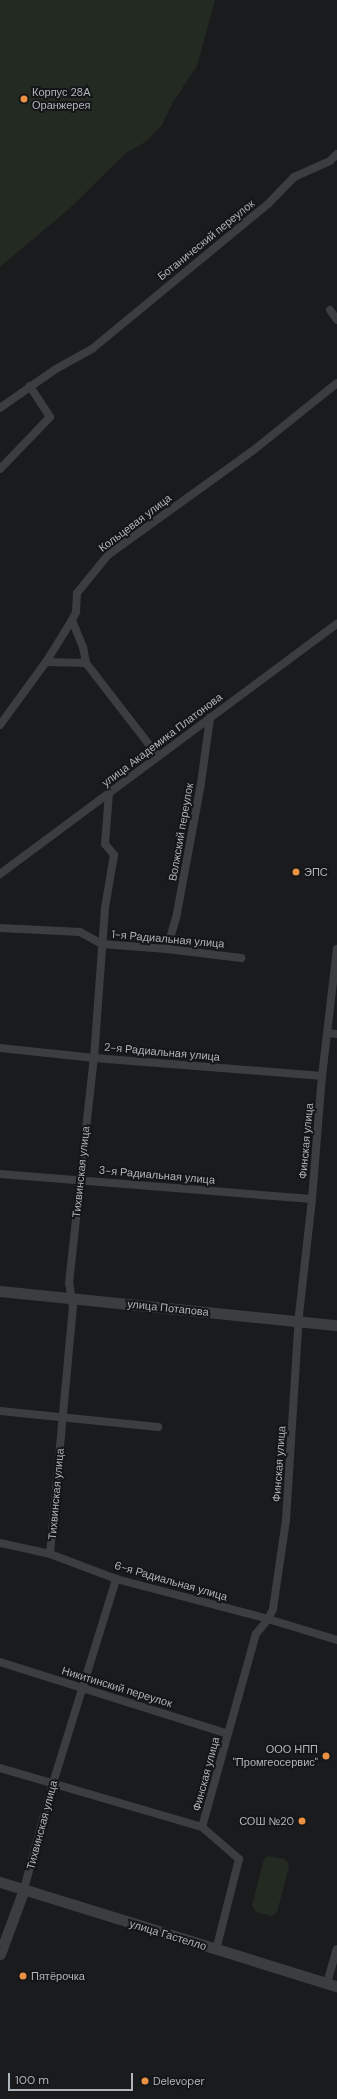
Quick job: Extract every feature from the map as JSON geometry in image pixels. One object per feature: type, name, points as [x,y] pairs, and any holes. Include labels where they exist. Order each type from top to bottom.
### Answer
[{"type":"street","name":"Ботанический переулок","points":[[0,408],[30,386],[92,348],[268,204],[294,177],[330,161],[337,154]]},
{"type":"street","points":[[330,310],[337,320]]},
{"type":"street","name":"Кольцевая улица","points":[[0,725],[46,662],[72,620],[76,612],[76,593],[108,555],[255,449],[337,383]]},
{"type":"street","points":[[0,469],[50,417],[30,386]]},
{"type":"street","points":[[72,620],[83,647],[86,663],[158,756]]},
{"type":"street","name":"улица Академика Платонова","points":[[0,874],[337,624]]},
{"type":"street","points":[[46,662],[86,663]]},
{"type":"street","name":"Волжский переулок","points":[[166,949],[177,913],[201,783],[210,718]]},
{"type":"street","name":"Тихвинская улица","points":[[50,1554],[73,1307],[70,1298],[69,1283],[94,1058],[105,908],[114,854],[104,844],[109,793]]},
{"type":"street","name":"1-я Радиальная улица","points":[[0,928],[80,932],[102,944],[166,949],[241,958]]},
{"type":"street","name":"Финская улица","points":[[216,1950],[239,1859],[202,1827],[256,1634],[268,1619],[273,1609],[286,1520],[299,1321],[312,1200],[322,1076],[333,1034],[337,949]]},
{"type":"street","name":"2-я Радиальная улица","points":[[0,1048],[94,1058],[322,1076]]},
{"type":"street","name":"3-я Радиальная улица","points":[[0,1174],[80,1179],[312,1200]]},
{"type":"street","name":"улица Потапова","points":[[0,1291],[337,1325]]},
{"type":"street","points":[[0,1411],[158,1427]]},
{"type":"street","name":"6-я Радиальная улица","points":[[0,1543],[50,1554],[116,1579],[268,1619],[337,1640]]},
{"type":"street","name":"Тихвинская улица","points":[[0,1954],[24,1889],[53,1783],[116,1579]]},
{"type":"street","name":"Никитинский переулок","points":[[0,1662],[228,1734]]},
{"type":"street","points":[[0,1768],[202,1827]]},
{"type":"street","name":"улица Гастелло","points":[[0,1882],[332,1985]]},
{"type":"street","points":[[332,1985],[337,1949]]},
{"type":"shaded area","points":[[0,0],[215,0],[197,66],[173,102],[162,125],[147,141],[126,153],[70,208],[0,267]]},
{"type":"shaded area","points":[[267,1856],[284,1859],[288,1862],[289,1867],[277,1912],[271,1916],[256,1912],[252,1905],[264,1859]]},
{"type":"place","name":"Корпус 28А Оранжерея","points":[[24,99]]},
{"type":"place","name":"ЭПС","points":[[296,872]]},
{"type":"place","name":"ООО НПП \"Промгеосервис\"","points":[[326,1756]]},
{"type":"place","name":"СОШ №20","points":[[302,1821]]},
{"type":"place","name":"Пятёрочка","points":[[23,1976]]},
{"type":"place","name":"Delevoper","points":[[145,2081]]}]
